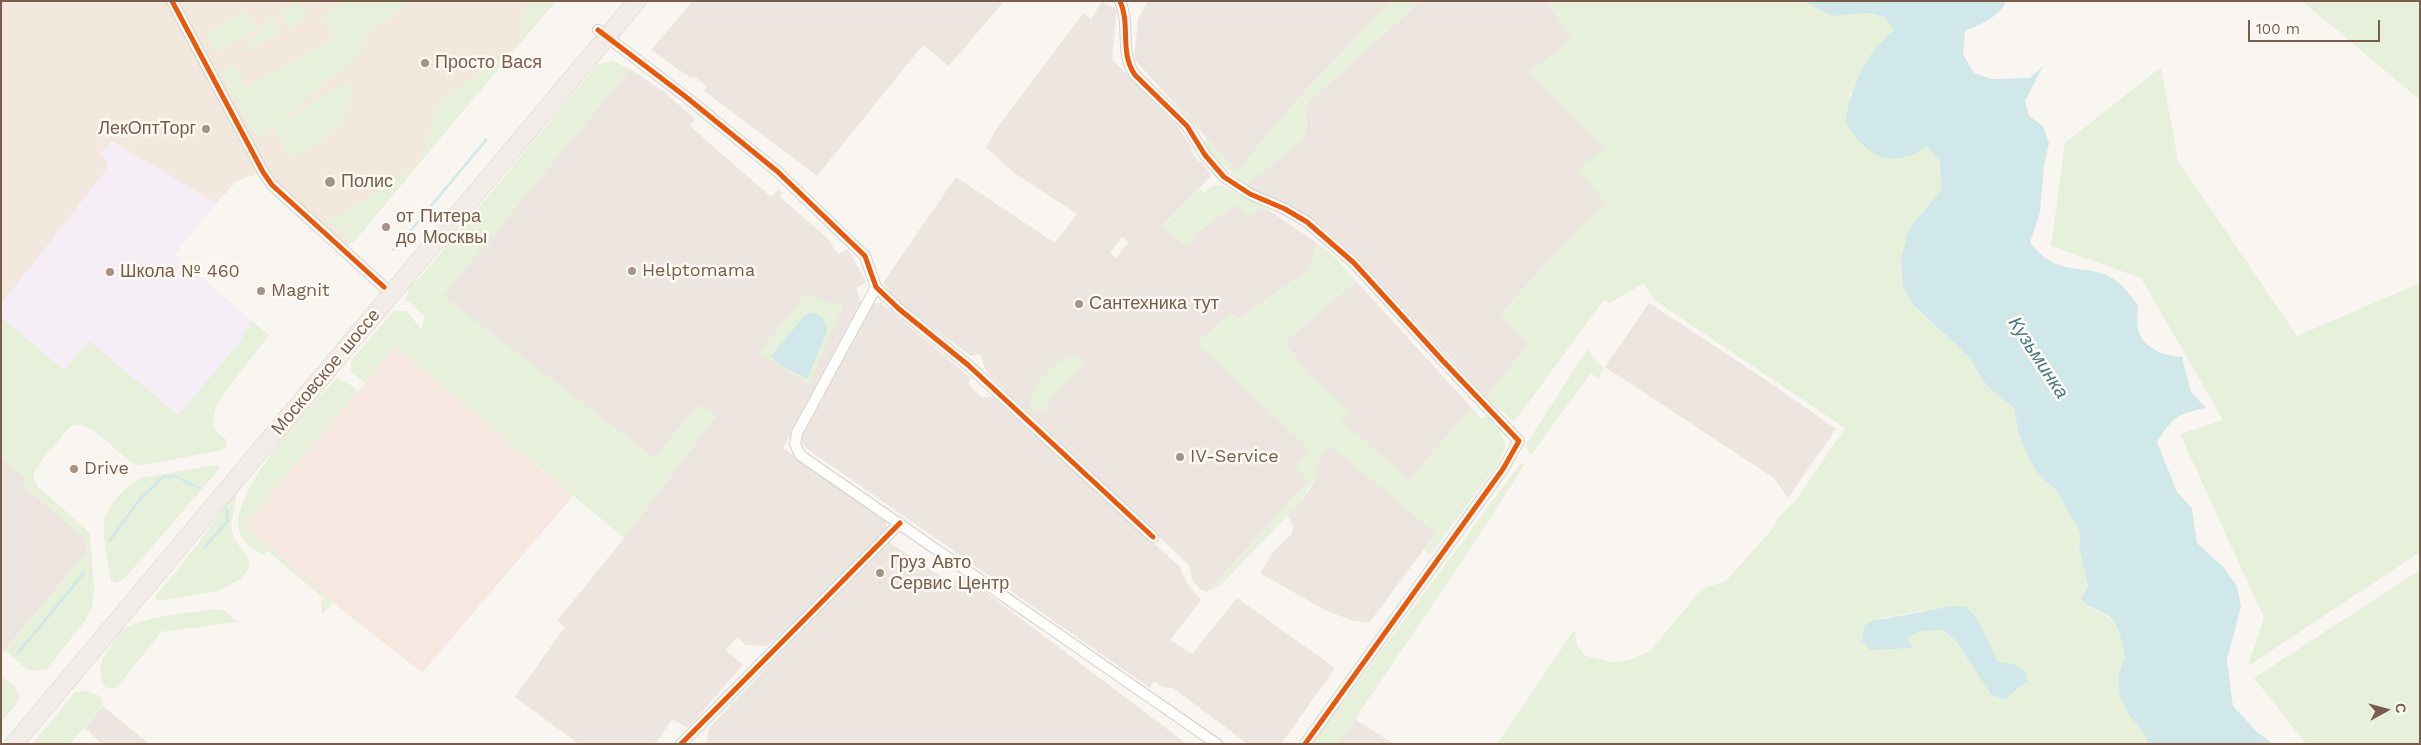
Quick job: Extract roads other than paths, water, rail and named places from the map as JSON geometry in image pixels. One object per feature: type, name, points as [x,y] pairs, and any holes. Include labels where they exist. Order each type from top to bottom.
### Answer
[{"type":"highway","name":"Московское шоссе","points":[[14,744],[603,34],[622,1]]},
{"type":"highway","name":"Московское шоссе","points":[[1,744],[384,287],[603,34],[638,1]]},
{"type":"street","points":[[172,1],[262,172],[272,185],[384,287]]},
{"type":"street","points":[[1120,1],[1125,15],[1126,55],[1129,66],[1135,75],[1187,126],[1214,167],[1235,186],[1307,222],[1336,247],[1382,292],[1442,361],[1519,441],[1502,469],[1305,744]]},
{"type":"street","points":[[603,34],[686,96],[778,172],[865,256],[876,286],[899,309],[968,365],[1153,537]]},
{"type":"street","points":[[876,286],[797,433],[795,444],[800,455],[1217,744]]},
{"type":"street","points":[[682,744],[696,727],[900,523]]},
{"type":"water","name":"Кузьминка","points":[[1803,1],[2006,1],[1995,16],[1965,31],[1963,54],[1974,73],[1992,79],[2030,78],[2043,66],[2025,101],[2029,116],[2043,126],[2049,143],[2044,166],[2040,212],[2030,242],[2051,262],[2104,274],[2118,282],[2138,306],[2139,333],[2146,344],[2157,351],[2182,357],[2191,392],[2206,408],[2188,412],[2177,418],[2167,427],[2157,442],[2177,492],[2192,508],[2197,543],[2224,568],[2237,586],[2241,606],[2227,660],[2233,706],[2257,732],[2273,744],[2148,744],[2145,734],[2124,706],[2121,698],[2118,682],[2121,666],[2125,658],[2116,626],[2109,616],[2089,606],[2081,599],[2088,587],[2079,545],[2081,534],[2057,491],[2040,476],[2028,457],[2019,435],[2014,408],[1987,386],[1968,356],[1912,304],[1903,285],[1901,259],[1909,229],[1941,190],[1940,160],[1927,147],[1911,155],[1895,159],[1878,155],[1863,145],[1845,123],[1855,84],[1867,60],[1894,30],[1885,17],[1870,13],[1832,16]]},
{"type":"water","points":[[813,312],[823,319],[827,331],[807,379],[778,364],[771,356],[805,315]]},
{"type":"water","points":[[1953,606],[1966,607],[1977,618],[1997,661],[2015,665],[2026,673],[2027,682],[2005,699],[1992,696],[1956,641],[1943,630],[1918,632],[1907,638],[1913,648],[1871,650],[1862,641],[1865,625],[1873,621]]},
{"type":"waterway","points":[[431,206],[486,140]]},
{"type":"waterway","points":[[393,250],[418,222]]},
{"type":"waterway","points":[[110,540],[140,499],[163,477],[175,476],[199,488]]},
{"type":"waterway","points":[[205,547],[228,520],[227,510]]},
{"type":"waterway","points":[[18,653],[84,573]]},
{"type":"place","name":"Просто Вася","points":[[425,63]]},
{"type":"place","name":"ЛекОптТорг","points":[[206,129]]},
{"type":"place","name":"Полис","points":[[330,182]]},
{"type":"place","name":"от Питера до Москвы","points":[[386,227]]},
{"type":"place","name":"Helptomama","points":[[632,271]]},
{"type":"place","name":"Школа № 460","points":[[110,272]]},
{"type":"place","name":"Magnit","points":[[261,291]]},
{"type":"place","name":"Сантехника тут","points":[[1079,304]]},
{"type":"place","name":"IV-Service","points":[[1180,457]]},
{"type":"place","name":"Drive","points":[[74,469]]},
{"type":"place","name":"Груз Авто Сервис Центр","points":[[880,573]]}]
